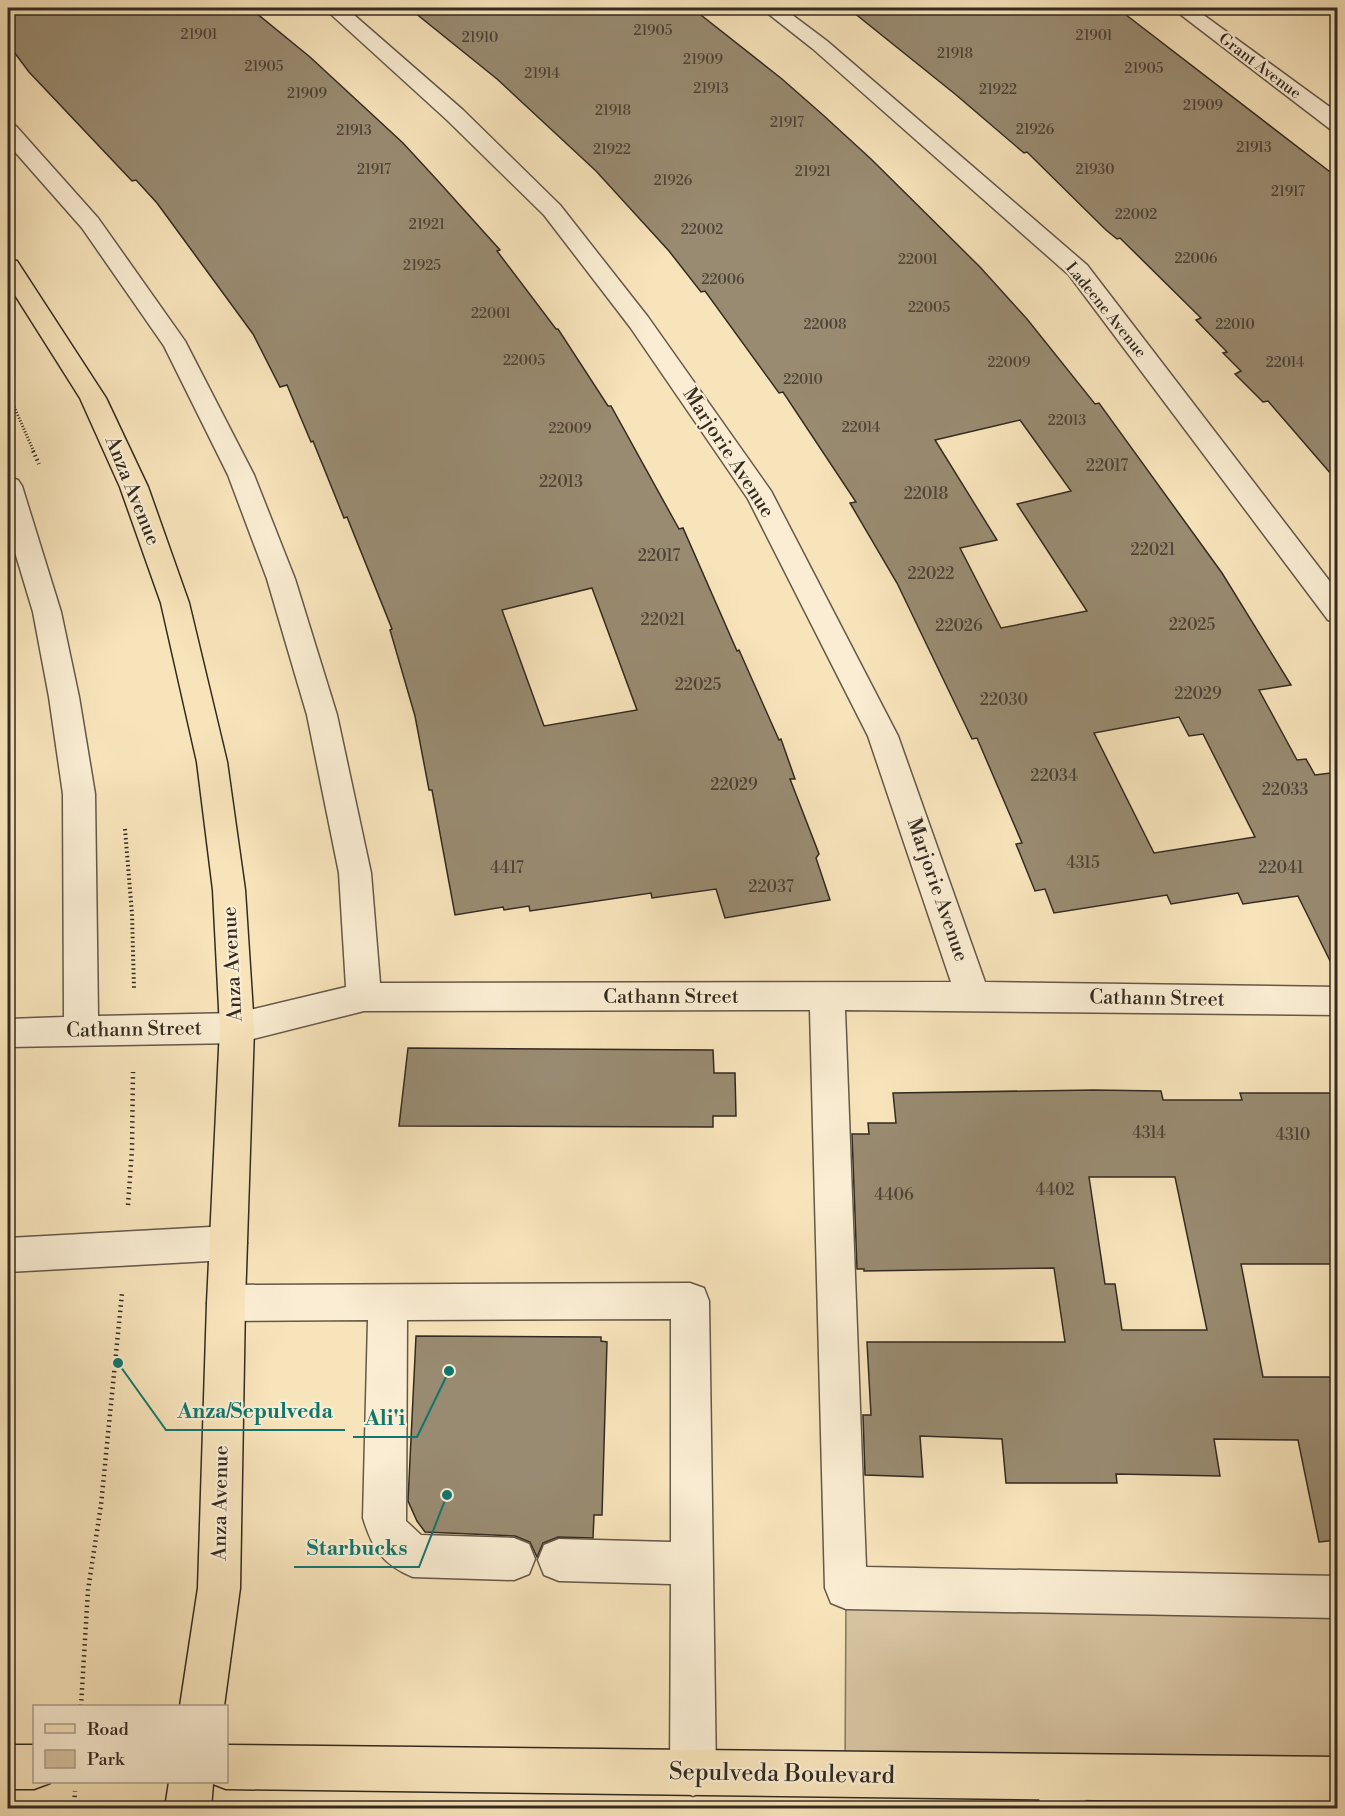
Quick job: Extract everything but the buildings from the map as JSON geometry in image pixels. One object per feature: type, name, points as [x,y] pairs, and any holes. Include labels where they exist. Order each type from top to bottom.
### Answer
[{"type":"main road","name":"Anza Avenue","points":[[8,266],[93,398],[134,487],[175,603],[212,762],[229,890],[237,1028],[226,1303],[219,1588],[202,1705]]},
{"type":"main road","points":[[8,1767],[33,1767]]},
{"type":"main road","name":"Sepulveda Boulevard","points":[[228,1767],[693,1773],[1061,1793],[1338,1780]]},
{"type":"main road","points":[[188,1809],[191,1783]]},
{"type":"street","name":"Marjorie Avenue","points":[[334,8],[454,115],[552,210],[639,322],[760,497],[883,736],[973,996]]},
{"type":"street","name":"Ladeene Avenue","points":[[771,8],[820,45],[1078,270],[1338,612]]},
{"type":"street","name":"Grant Avenue","points":[[1182,8],[1338,124]]},
{"type":"street","points":[[8,131],[90,223],[176,346],[241,475],[281,579],[322,715],[355,873],[364,997]]},
{"type":"street","points":[[8,486],[47,612],[64,697],[79,794],[81,1031]]},
{"type":"street","points":[[827,996],[846,1588],[1338,1597]]},
{"type":"street","name":"Cathann Street","points":[[8,1033],[237,1028],[364,997],[973,996],[1338,1001]]},
{"type":"street","points":[[8,1255],[228,1244]]},
{"type":"street","points":[[226,1303],[690,1301],[693,1773]]},
{"type":"street","points":[[388,1302],[384,1518],[389,1534],[413,1556],[514,1559]]},
{"type":"street","points":[[560,1560],[692,1564]]},
{"type":"path","points":[[81,1705],[88,1590],[101,1505],[106,1428],[126,1248],[132,1149]]},
{"type":"green space","points":[[846,1588],[1337,1597],[1337,1780],[845,1775]]},
{"type":"place","name":"Anza/Sepulveda","points":[[118,1363]]},
{"type":"place","name":"Ali'i","points":[[449,1371]]},
{"type":"place","name":"Starbucks","points":[[447,1495]]}]
